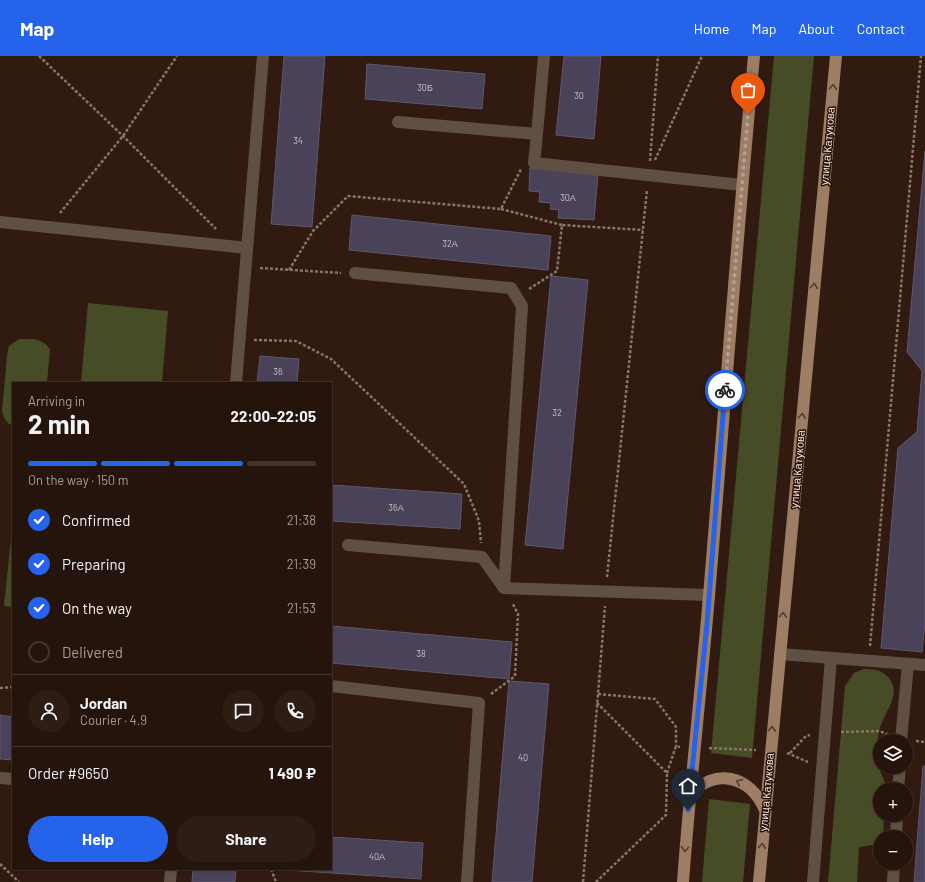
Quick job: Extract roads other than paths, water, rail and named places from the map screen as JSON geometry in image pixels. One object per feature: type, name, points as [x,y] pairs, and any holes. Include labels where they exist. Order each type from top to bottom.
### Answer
[{"type":"main road","points":[[682,882],[709,595],[742,185],[754,56]]},
{"type":"main road","name":"улица Катукова","points":[[759,882],[770,751],[836,56]]},
{"type":"main road","points":[[689,796],[696,788],[705,782],[721,778],[737,780],[751,789],[765,810]]},
{"type":"street","points":[[236,382],[263,56]]},
{"type":"street","points":[[544,56],[534,163],[742,185]]},
{"type":"street","points":[[398,122],[537,134]]},
{"type":"street","points":[[0,222],[247,248]]},
{"type":"street","points":[[355,273],[511,288],[522,306],[504,588]]},
{"type":"street","points":[[348,545],[482,557],[504,588]]},
{"type":"street","points":[[504,588],[709,595]]},
{"type":"street","points":[[780,654],[925,665]]},
{"type":"street","points":[[813,882],[831,658]]},
{"type":"street","points":[[902,734],[908,664]]},
{"type":"street","points":[[332,686],[479,702],[467,882]]},
{"type":"street","points":[[0,778],[12,779]]},
{"type":"street","points":[[170,882],[171,870]]},
{"type":"street","points":[[893,882],[894,870]]}]
